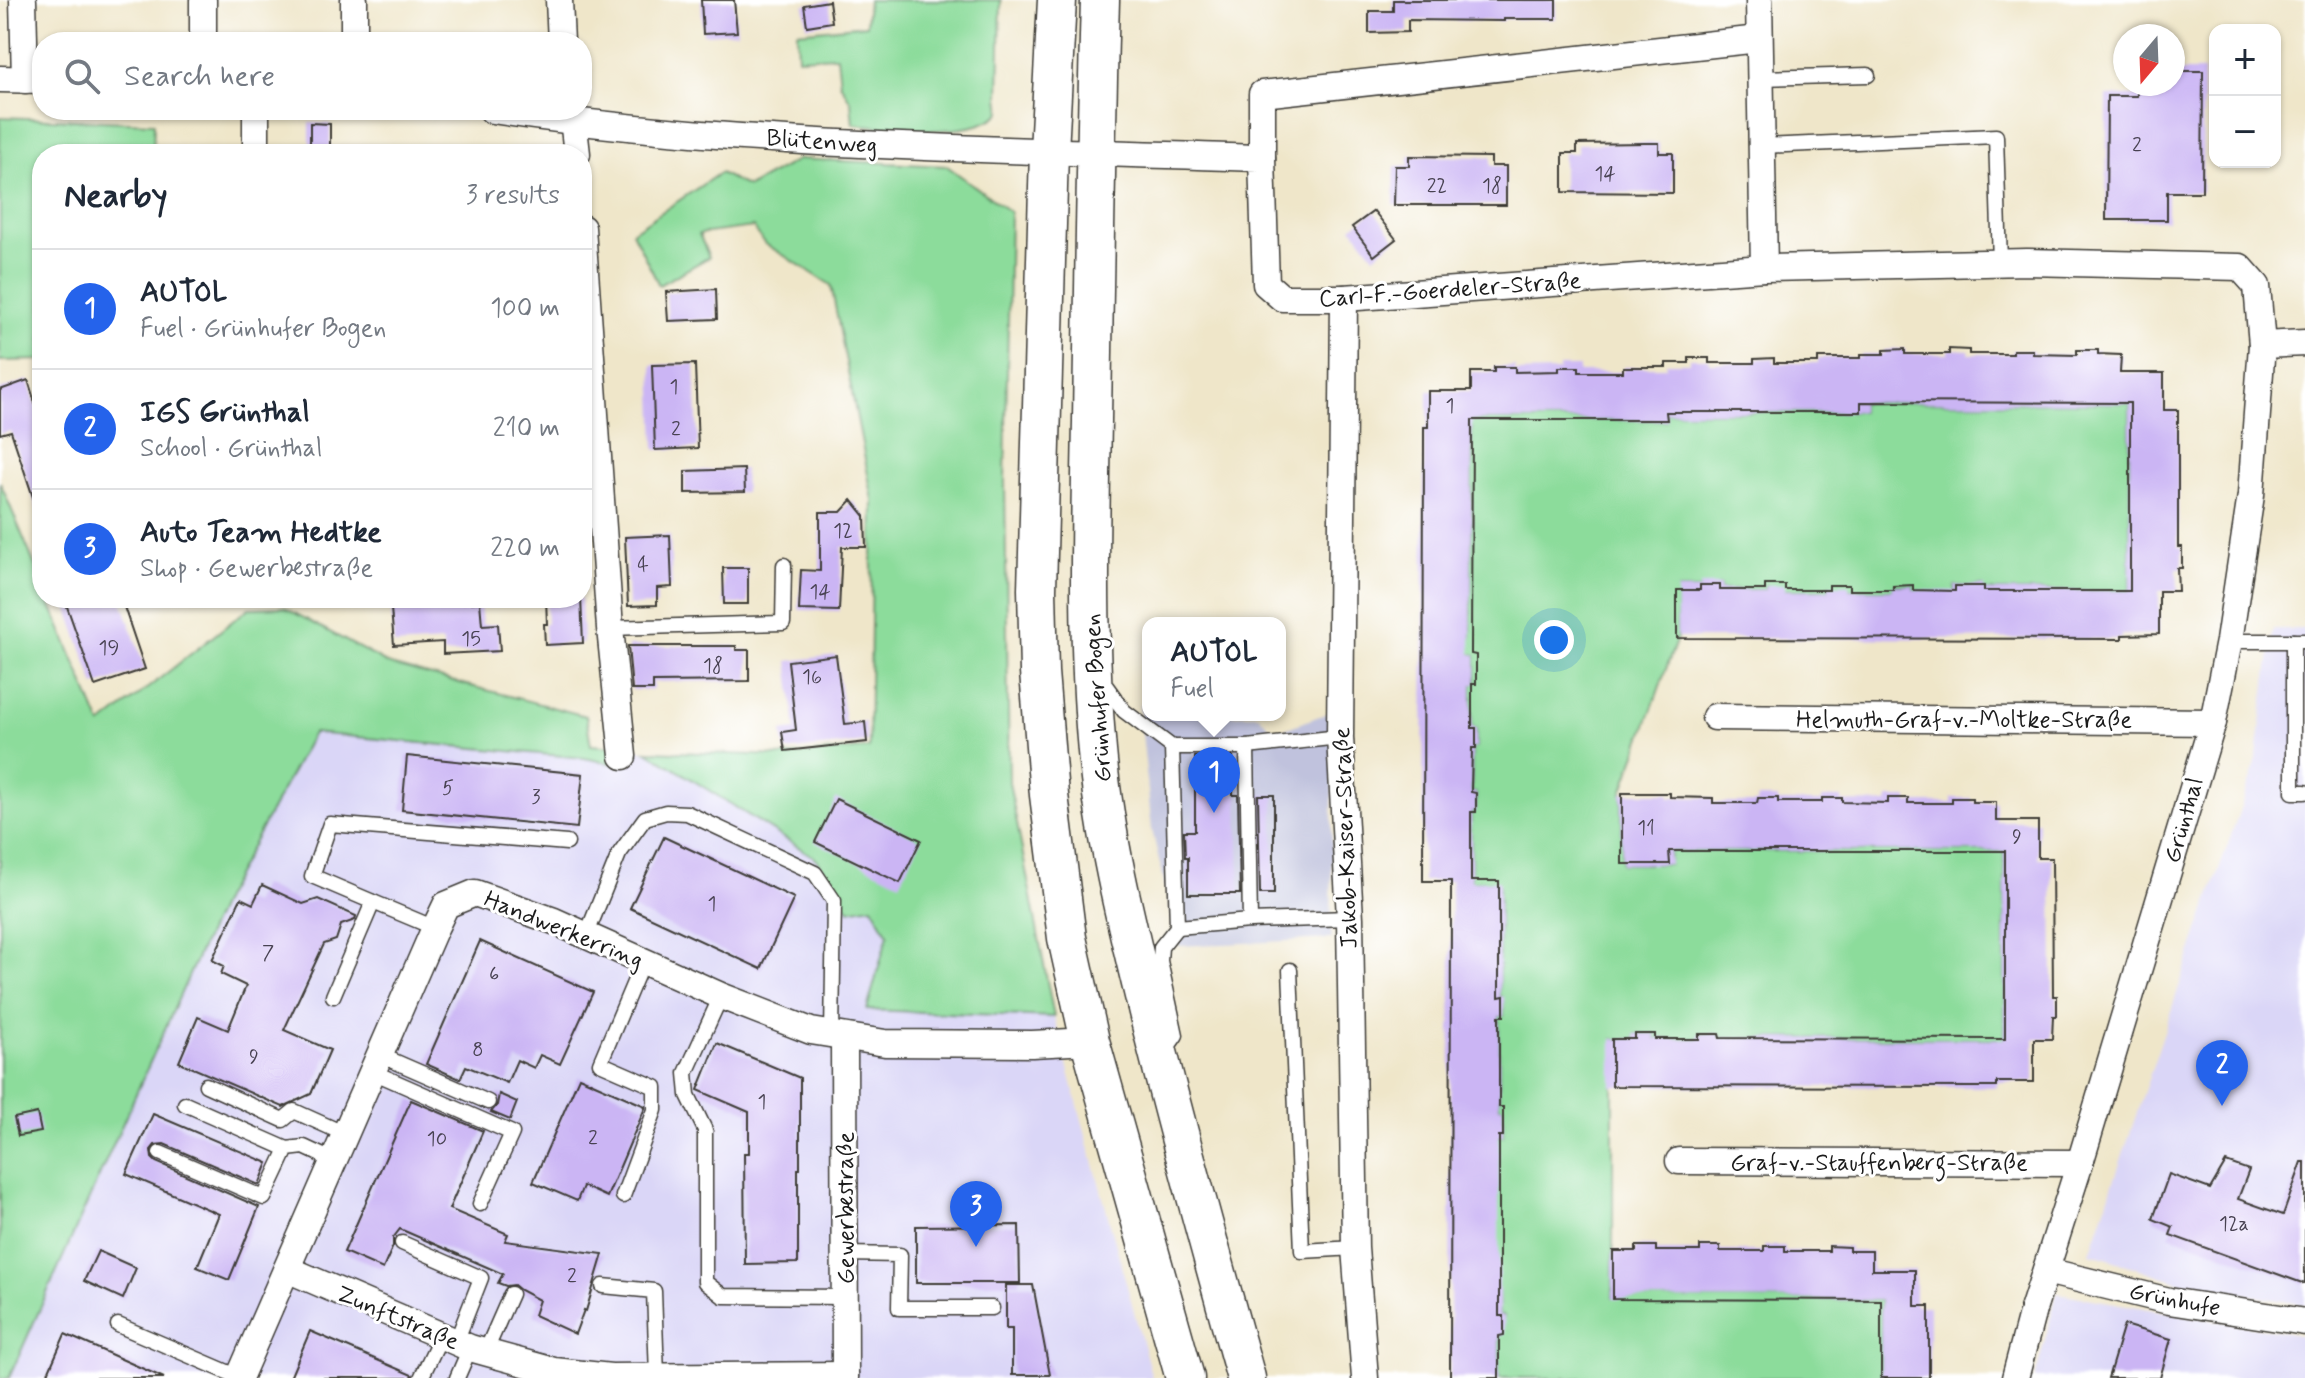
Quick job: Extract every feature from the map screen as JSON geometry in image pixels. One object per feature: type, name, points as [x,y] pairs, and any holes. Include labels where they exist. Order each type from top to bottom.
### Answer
[{"type":"main road","points":[[1057,0],[1049,151],[1037,589],[1039,672],[1049,795],[1067,938],[1090,1041],[1185,1378]]},
{"type":"main road","name":"Grünhufer Bogen","points":[[1100,0],[1090,560],[1091,667],[1097,753],[1123,908],[1159,1058],[1246,1378]]},
{"type":"street","points":[[22,79],[23,0]]},
{"type":"street","points":[[203,0],[203,32]]},
{"type":"street","points":[[354,0],[354,32]]},
{"type":"street","points":[[559,0],[561,32]]},
{"type":"street","points":[[1759,0],[1764,268]]},
{"type":"street","name":"Carl-F.-Goerdeler-Straße","points":[[1759,39],[1262,94],[1266,284],[1282,298],[1344,298],[1764,268],[2000,263],[2225,266]]},
{"type":"street","name":"Blütenweg","points":[[592,118],[836,144],[1262,158]]},
{"type":"street","points":[[256,120],[256,144]]},
{"type":"street","points":[[573,120],[576,144]]},
{"type":"street","name":"Grünthal","points":[[2015,1378],[2213,722],[2229,641],[2251,495],[2262,345],[2257,286],[2240,267],[2225,266]]},
{"type":"street","name":"Jakob-Kaiser-Straße","points":[[1344,298],[1340,737],[1350,918],[1355,1248],[1365,1378]]},
{"type":"street","points":[[2262,345],[2305,343]]},
{"type":"street","points":[[592,371],[610,628],[623,756]]},
{"type":"street","name":"Helmuth-Graf-v.-Moltke-Straße","points":[[1715,717],[2213,722]]},
{"type":"street","name":"Handwerkerring","points":[[239,1378],[446,905],[475,893],[554,921],[779,1021],[811,1031],[885,1043],[1090,1041]]},
{"type":"street","name":"Gewerbestraße","points":[[838,1037],[845,1254],[845,1376]]},
{"type":"street","name":"Graf-v.-Stauffenberg-Straße","points":[[1679,1161],[2080,1163]]},
{"type":"street","name":"Zunftstraße","points":[[287,1269],[463,1345],[554,1374],[611,1378],[845,1376]]},
{"type":"street","name":"Grünhufe","points":[[2046,1271],[2169,1301],[2305,1322]]},
{"type":"lane","points":[[1760,78],[1868,75]]},
{"type":"lane","points":[[1762,146],[1996,136],[2000,263]]},
{"type":"lane","points":[[610,628],[783,623],[784,565]]},
{"type":"lane","points":[[2229,641],[2299,641],[2293,792],[2305,792]]},
{"type":"lane","points":[[1091,667],[1124,711],[1172,747],[1247,747],[1340,737]]},
{"type":"lane","points":[[1159,1058],[1176,1035],[1160,961],[1161,947],[1177,927],[1172,747]]},
{"type":"lane","points":[[1247,747],[1250,921]]},
{"type":"lane","points":[[586,936],[619,854],[645,818],[666,812],[687,813],[815,873],[822,882],[834,901],[838,1037]]},
{"type":"lane","points":[[435,928],[312,876],[330,824],[567,843]]},
{"type":"lane","points":[[333,996],[373,902]]},
{"type":"lane","points":[[1177,927],[1350,918]]},
{"type":"lane","points":[[623,1196],[655,1110],[655,1087],[600,1063],[643,961]]},
{"type":"lane","points":[[1290,970],[1302,1251],[1355,1248]]},
{"type":"lane","points":[[721,996],[686,1073],[688,1095],[705,1130],[705,1282],[723,1296],[845,1297]]},
{"type":"lane","points":[[376,1063],[488,1102]]},
{"type":"lane","points":[[376,1063],[512,1133],[480,1204]]},
{"type":"lane","points":[[206,1085],[283,1120],[294,1111],[345,1134]]},
{"type":"lane","points":[[185,1104],[287,1149],[304,1147],[334,1161]]},
{"type":"lane","points":[[160,1153],[264,1198],[287,1149]]},
{"type":"lane","points":[[402,1243],[481,1278],[457,1378]]},
{"type":"lane","points":[[845,1254],[900,1255],[899,1308],[992,1308]]},
{"type":"lane","points":[[603,1286],[654,1291],[657,1376]]},
{"type":"lane","points":[[421,1378],[463,1345],[511,1294]]},
{"type":"lane","points":[[118,1325],[239,1378]]},
{"type":"shaded area","points":[[2273,629],[2305,629],[2305,1305],[2183,1283],[2090,1253],[2256,763]]},
{"type":"shaded area","points":[[1139,704],[1142,704],[1142,721],[1264,721],[1274,733],[1333,711],[1331,939],[1179,946],[1152,830]]},
{"type":"shaded area","points":[[313,733],[584,758],[615,764],[617,747],[647,751],[817,859],[849,910],[872,906],[888,934],[868,1010],[1054,1017],[1152,1378],[9,1378],[223,899]]},
{"type":"shaded area","points":[[2057,1293],[2305,1336],[2305,1378],[2035,1378]]},
{"type":"green space","points":[[868,0],[1001,0],[1001,112],[971,127],[952,129],[853,124],[851,102],[840,83],[837,56],[798,58],[797,32],[866,25]]},
{"type":"green space","points":[[0,117],[154,123],[153,144],[32,144],[32,360],[0,361]]},
{"type":"green space","points":[[799,159],[947,166],[1010,212],[1005,482],[1009,782],[1054,1017],[867,1010],[888,934],[872,906],[849,910],[817,859],[647,751],[782,756],[869,748],[873,500],[831,285],[764,243],[753,227],[699,234],[709,257],[659,285],[632,232],[720,173],[748,187]]},
{"type":"green space","points":[[1861,402],[2130,403],[2130,591],[1984,591],[1983,586],[1955,586],[1955,595],[1913,590],[1913,585],[1894,585],[1893,590],[1849,590],[1829,585],[1829,590],[1785,590],[1765,585],[1765,590],[1720,590],[1720,585],[1700,590],[1678,590],[1677,638],[1622,793],[1622,864],[1669,864],[1670,851],[2005,851],[2005,1048],[1997,1039],[1720,1038],[1719,1034],[1700,1034],[1699,1039],[1655,1039],[1655,1034],[1636,1034],[1635,1039],[1613,1039],[1613,1298],[1881,1300],[1881,1378],[1499,1378],[1499,1336],[1504,1316],[1499,1316],[1494,1136],[1503,1136],[1503,1107],[1499,1107],[1499,1016],[1504,1016],[1503,996],[1499,997],[1499,882],[1471,881],[1471,812],[1476,811],[1476,793],[1471,792],[1472,748],[1476,747],[1476,728],[1472,728],[1472,684],[1476,683],[1476,655],[1466,654],[1471,635],[1472,428],[1462,420],[1666,420],[1666,412],[1861,412]]},
{"type":"green space","points":[[0,482],[32,558],[32,608],[52,608],[101,725],[249,608],[286,608],[390,665],[586,716],[591,745],[617,747],[615,764],[584,758],[313,733],[223,899],[9,1378],[0,1378]]},
{"type":"building","points":[[701,0],[734,0],[737,32],[703,34]]},
{"type":"building","points":[[1393,0],[1556,0],[1556,19],[1408,20],[1408,32],[1369,33],[1369,11],[1393,11]]},
{"type":"building","points":[[829,1],[832,22],[807,26],[804,5]]},
{"type":"building","points":[[2185,71],[2203,71],[2202,192],[2167,192],[2167,220],[2106,220],[2107,96],[2185,96]]},
{"type":"building","points":[[310,123],[330,124],[330,144],[310,144]]},
{"type":"building","points":[[1659,143],[1659,153],[1673,153],[1673,193],[1563,192],[1563,153],[1577,153],[1577,144]]},
{"type":"building","points":[[1409,156],[1491,157],[1491,166],[1506,166],[1506,205],[1394,205],[1395,166],[1409,166]]},
{"type":"building","points":[[1374,211],[1396,239],[1374,256],[1352,227]]},
{"type":"building","points":[[716,289],[717,319],[668,321],[666,292]]},
{"type":"building","points":[[1905,349],[1905,354],[1949,354],[1949,349],[1969,350],[1969,354],[2013,354],[2013,350],[2033,350],[2033,354],[2077,355],[2077,350],[2098,350],[2098,354],[2121,355],[2120,373],[2164,373],[2164,410],[2178,410],[2178,547],[2182,547],[2182,568],[2177,568],[2178,591],[2159,591],[2159,634],[2122,635],[2122,639],[1677,638],[1677,590],[1700,590],[1700,585],[1720,585],[1720,590],[1765,590],[1765,585],[1785,585],[1785,590],[1829,590],[1829,585],[1849,585],[1849,590],[1893,590],[1893,586],[1913,585],[1913,590],[1955,591],[1955,586],[1984,586],[1984,591],[2130,591],[2130,403],[1861,402],[1861,412],[1666,412],[1667,420],[1472,420],[1471,654],[1476,655],[1476,684],[1472,684],[1472,728],[1476,728],[1476,748],[1472,748],[1471,792],[1476,793],[1476,812],[1471,812],[1471,881],[1499,881],[1499,997],[1504,996],[1504,1016],[1499,1016],[1499,1107],[1503,1107],[1503,1136],[1499,1136],[1499,1316],[1504,1316],[1504,1335],[1499,1336],[1499,1378],[1450,1378],[1451,881],[1423,881],[1424,427],[1428,427],[1428,391],[1471,391],[1471,372],[1494,372],[1494,367],[1515,367],[1515,372],[1559,371],[1559,367],[1579,367],[1579,372],[1623,372],[1623,367],[1666,367],[1666,363],[1689,363],[1689,358],[1709,358],[1709,363],[1754,363],[1754,359],[1774,358],[1774,363],[1818,363],[1818,358],[1861,358],[1861,354],[1884,354],[1884,350]]},
{"type":"building","points":[[695,364],[698,448],[655,450],[652,365]]},
{"type":"building","points":[[28,380],[32,393],[32,494],[11,431],[0,434],[0,390]]},
{"type":"building","points":[[744,469],[745,492],[685,493],[685,471]]},
{"type":"building","points":[[852,500],[865,516],[866,547],[842,547],[839,611],[799,610],[801,570],[820,571],[820,512],[841,512]]},
{"type":"building","points":[[670,535],[672,587],[657,588],[657,605],[628,606],[625,537]]},
{"type":"building","points":[[723,568],[748,568],[748,604],[724,604]]},
{"type":"building","points":[[68,608],[124,608],[145,669],[95,686]]},
{"type":"building","points":[[391,608],[481,608],[482,625],[498,624],[500,651],[443,654],[443,642],[394,645]]},
{"type":"building","points":[[546,608],[581,608],[583,643],[545,645],[544,624],[547,624]]},
{"type":"building","points":[[628,646],[736,646],[736,650],[749,650],[749,681],[653,682],[653,690],[632,690]]},
{"type":"building","points":[[836,655],[845,724],[865,722],[867,742],[785,751],[782,732],[796,730],[788,661]]},
{"type":"building","points":[[407,756],[583,774],[577,828],[402,810]]},
{"type":"building","points":[[1195,757],[1233,757],[1233,795],[1238,795],[1240,894],[1188,894],[1184,831],[1195,831]]},
{"type":"building","points":[[1622,793],[1670,793],[1670,797],[1713,798],[1713,803],[1757,803],[1758,798],[1778,798],[1778,802],[1822,802],[1822,798],[1842,798],[1842,802],[1888,803],[1888,798],[1908,798],[1908,803],[1952,803],[1952,798],[1972,798],[1972,802],[1996,802],[1996,821],[2038,821],[2038,858],[2052,858],[2053,996],[2057,996],[2057,1016],[2053,1016],[2052,1039],[2034,1039],[2034,1082],[1997,1082],[1997,1087],[1612,1086],[1612,1039],[1635,1039],[1635,1034],[1655,1034],[1655,1039],[1699,1039],[1699,1034],[1719,1034],[1720,1038],[2005,1039],[2005,851],[1669,851],[1670,864],[1622,864]]},
{"type":"building","points":[[1258,795],[1274,795],[1274,894],[1260,894]]},
{"type":"building","points":[[836,799],[921,840],[900,883],[815,842]]},
{"type":"building","points":[[664,837],[794,898],[761,969],[630,908]]},
{"type":"building","points":[[262,885],[303,904],[318,899],[356,916],[355,920],[341,925],[336,940],[324,944],[284,1030],[330,1050],[311,1094],[283,1107],[179,1062],[198,1017],[228,1030],[246,986],[221,974],[224,966],[212,960],[241,898],[253,904]]},
{"type":"building","points":[[480,941],[593,992],[560,1064],[540,1055],[534,1068],[517,1060],[507,1083],[466,1066],[460,1079],[426,1064]]},
{"type":"building","points":[[717,1043],[800,1078],[798,1263],[745,1264],[744,1153],[749,1153],[749,1112],[698,1090]]},
{"type":"building","points":[[579,1077],[645,1108],[607,1197],[583,1186],[577,1201],[533,1182]]},
{"type":"building","points":[[499,1094],[517,1102],[510,1120],[491,1112],[497,1105]]},
{"type":"building","points":[[411,1100],[483,1131],[449,1209],[508,1234],[505,1241],[603,1254],[586,1311],[575,1334],[534,1315],[539,1300],[514,1285],[498,1283],[503,1274],[400,1229],[393,1238],[393,1246],[383,1269],[344,1252]]},
{"type":"building","points":[[37,1113],[41,1132],[18,1136],[14,1118]]},
{"type":"building","points":[[153,1114],[268,1163],[259,1185],[164,1144],[155,1145],[151,1150],[156,1162],[259,1207],[229,1280],[197,1267],[219,1214],[126,1174]]},
{"type":"building","points":[[2226,1162],[2249,1170],[2238,1199],[2283,1215],[2302,1162],[2305,1162],[2305,1284],[2170,1235],[2173,1227],[2153,1219],[2169,1174],[2210,1189]]},
{"type":"building","points":[[1019,1225],[1020,1283],[916,1283],[916,1226]]},
{"type":"building","points":[[1636,1246],[1656,1246],[1656,1251],[1700,1251],[1700,1246],[1720,1246],[1720,1251],[1764,1251],[1764,1246],[1785,1246],[1785,1251],[1829,1251],[1829,1246],[1849,1247],[1849,1251],[1872,1251],[1872,1270],[1915,1270],[1915,1306],[1929,1306],[1929,1378],[1881,1378],[1881,1300],[1613,1299],[1613,1251],[1636,1251]]},
{"type":"building","points":[[98,1251],[136,1268],[123,1299],[84,1281]]},
{"type":"building","points":[[1006,1285],[1033,1285],[1050,1375],[1012,1375],[1012,1329],[1006,1329]]},
{"type":"building","points":[[2124,1325],[2171,1339],[2160,1378],[2108,1378]]},
{"type":"building","points":[[310,1331],[412,1375],[411,1378],[290,1378]]},
{"type":"building","points":[[65,1334],[164,1378],[60,1378],[48,1373]]},
{"type":"place","name":"AUTOL","points":[[1214,813]]},
{"type":"place","name":"IGS Grünthal","points":[[2222,1106]]},
{"type":"place","name":"Auto Team Hedtke","points":[[976,1247]]}]
